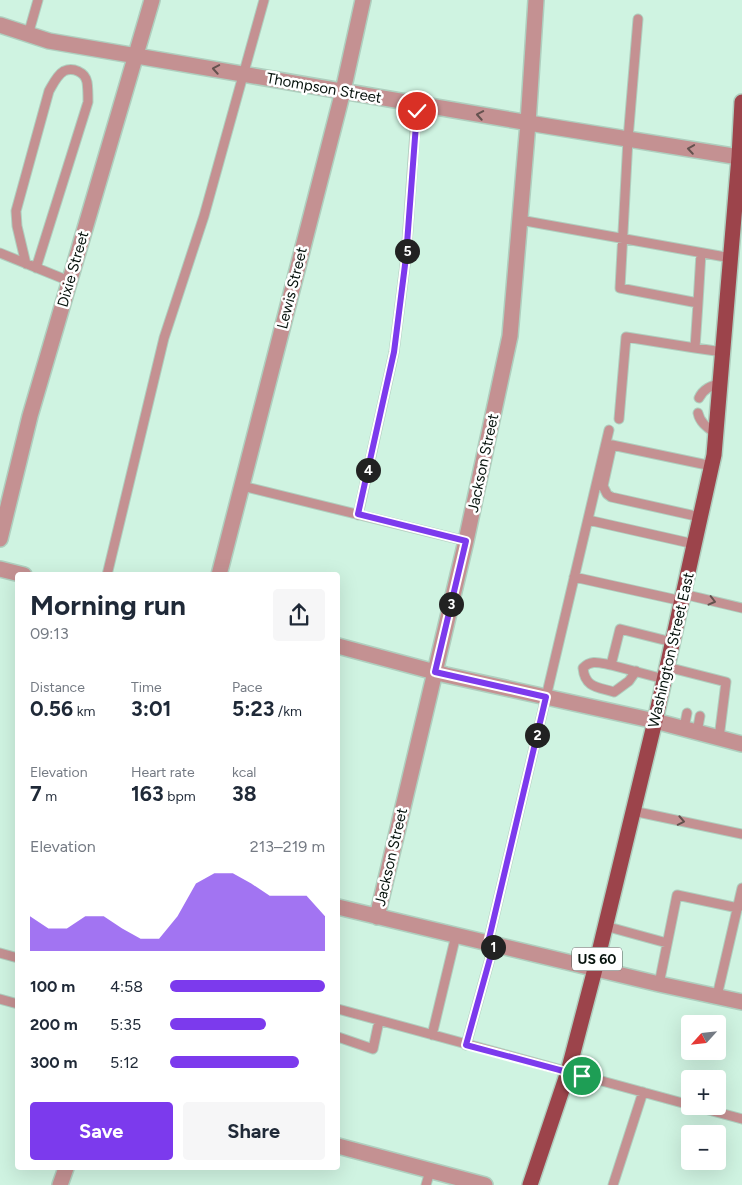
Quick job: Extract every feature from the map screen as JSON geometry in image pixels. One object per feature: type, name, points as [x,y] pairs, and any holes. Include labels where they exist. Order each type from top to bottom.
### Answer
[{"type":"main road","name":"Washington Street East","points":[[530,1185],[568,1072],[595,969],[655,721],[712,466],[731,258],[742,102]]},
{"type":"street","name":"Dixie Street","points":[[0,539],[30,416],[152,0]]},
{"type":"street","name":"Lewis Street","points":[[220,572],[342,91],[363,0]]},
{"type":"street","name":"Jackson Street","points":[[377,917],[466,541],[510,336],[528,123],[536,0]]},
{"type":"street","name":"Thompson Street","points":[[0,24],[49,41],[739,157]]},
{"type":"street","points":[[0,570],[15,573]]},
{"type":"street","points":[[340,647],[435,672],[655,721],[742,744]]},
{"type":"street","points":[[340,908],[595,969],[742,1002]]},
{"type":"street","points":[[340,1147],[428,1178],[485,1185]]},
{"type":"street","points":[[60,1185],[65,1170]]},
{"type":"lane","points":[[28,35],[38,0]]},
{"type":"lane","points":[[108,572],[164,338],[204,216],[264,0]]},
{"type":"lane","points":[[638,19],[628,139],[620,288],[698,303]]},
{"type":"lane","points":[[73,69],[81,72],[87,79],[88,102],[31,266],[16,226],[16,211],[49,91],[56,78],[64,71],[73,69]]},
{"type":"lane","points":[[358,514],[394,352],[406,257],[417,104]]},
{"type":"lane","points":[[520,220],[731,258]]},
{"type":"lane","points":[[0,253],[69,281]]},
{"type":"lane","points":[[695,348],[701,253]]},
{"type":"lane","points":[[619,419],[626,337],[723,352]]},
{"type":"lane","points":[[699,398],[709,387],[720,383]]},
{"type":"lane","points":[[698,413],[700,420],[716,434]]},
{"type":"lane","points":[[466,1045],[609,430]]},
{"type":"lane","points":[[700,517],[611,497],[607,494],[604,486],[612,445],[712,466]]},
{"type":"lane","points":[[242,486],[466,541]]},
{"type":"lane","points":[[588,520],[694,544]]},
{"type":"lane","points":[[574,577],[742,608]]},
{"type":"lane","points":[[611,665],[620,628],[672,642]]},
{"type":"lane","points":[[636,671],[625,685],[614,692],[590,685],[584,678],[583,668],[592,661],[636,671],[666,673],[726,682],[719,738]]},
{"type":"lane","points":[[687,713],[691,730]]},
{"type":"lane","points":[[691,730],[700,716]]},
{"type":"lane","points":[[633,812],[742,834]]},
{"type":"lane","points":[[717,996],[742,888]]},
{"type":"lane","points":[[659,984],[677,895],[738,908]]},
{"type":"lane","points":[[605,926],[667,943]]},
{"type":"lane","points":[[432,1036],[456,935]]},
{"type":"lane","points":[[0,954],[15,957]]},
{"type":"lane","points":[[0,999],[15,1003]]},
{"type":"lane","points":[[340,1010],[681,1103]]},
{"type":"lane","points":[[340,1039],[373,1048],[379,1021]]},
{"type":"lane","points":[[613,1185],[643,1092]]},
{"type":"lane","points":[[726,1115],[742,1119]]},
{"type":"route","points":[[417,111],[406,257],[394,352],[358,514],[466,541],[435,672],[546,697],[488,943],[494,944],[466,1045],[582,1076]]}]
